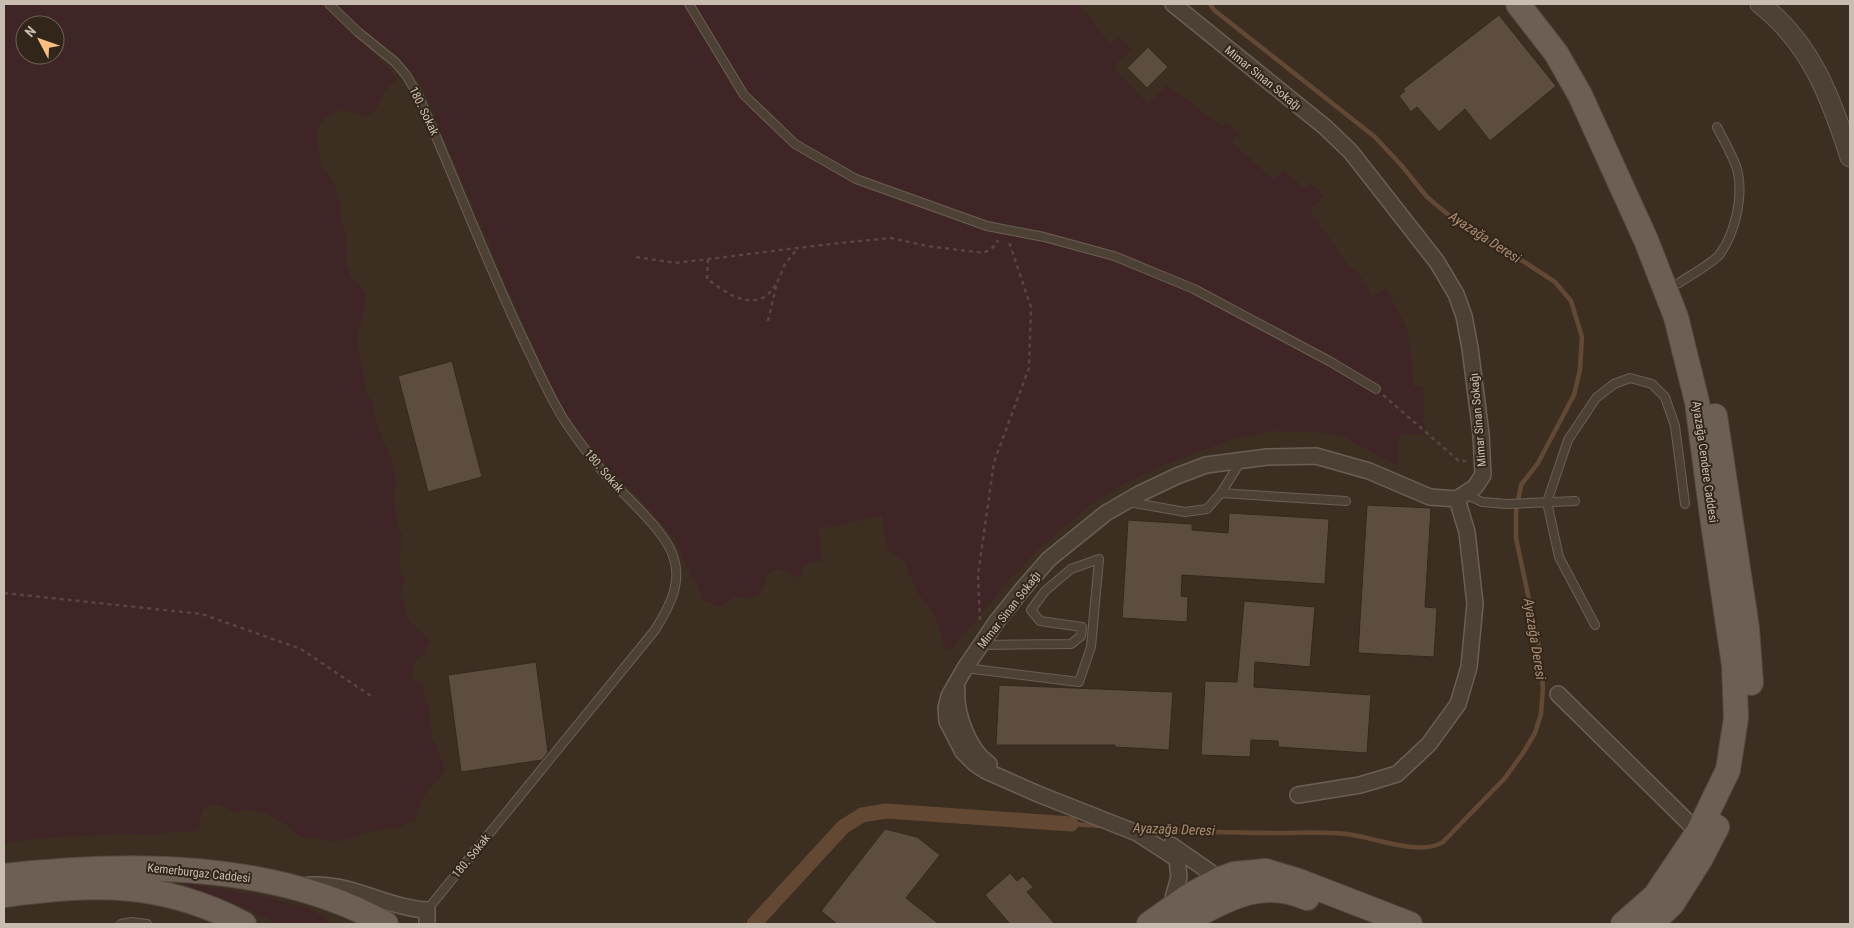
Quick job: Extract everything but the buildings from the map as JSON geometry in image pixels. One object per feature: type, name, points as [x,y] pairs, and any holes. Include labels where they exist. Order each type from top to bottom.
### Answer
[{"type":"main road","name":"Ayazağa Cendere Caddesi","points":[[1518,4],[1556,54],[1580,95],[1646,240],[1676,317],[1698,402],[1712,523],[1734,665],[1736,718],[1728,770],[1698,832],[1656,896],[1623,924]]},
{"type":"main road","name":"Ayazağa Cendere Caddesi","points":[[1536,4],[1567,46],[1590,83],[1665,247],[1690,310],[1712,395],[1747,628],[1753,717],[1740,783],[1692,873],[1672,904],[1652,924]]},
{"type":"main road","name":"Kemerburgaz Caddesi","points":[[4,876],[48,871],[131,867],[245,876],[294,887],[332,899],[386,924]]},
{"type":"main road","points":[[1176,917],[1187,897],[1220,879],[1234,874],[1266,871],[1281,874],[1410,924]]},
{"type":"main road","name":"Kemerburgaz Caddesi","points":[[4,895],[80,887],[117,887],[159,892],[192,901],[244,924]]},
{"type":"main road","points":[[1149,924],[1176,917],[1234,896],[1266,889],[1296,893],[1363,924]]},
{"type":"main road","points":[[332,899],[342,924]]},
{"type":"street","name":"Mimar Sinan Sokağı","points":[[961,674],[1021,591],[1049,560],[1106,514],[1127,501],[1177,476],[1206,466],[1241,460],[1267,457],[1316,456],[1369,471],[1430,497],[1461,497],[1475,487],[1483,475],[1481,434],[1464,316],[1456,294],[1437,262],[1351,152],[1325,127],[1173,4]]},
{"type":"street","points":[[1760,4],[1793,34],[1806,52],[1824,86],[1850,157]]},
{"type":"street","points":[[1298,795],[1360,785],[1397,774],[1429,744],[1458,704],[1469,667],[1475,604],[1461,497]]},
{"type":"street","points":[[961,674],[956,707],[967,735],[985,761],[1000,771],[1091,810],[1136,825],[1220,879]]},
{"type":"street","points":[[1558,694],[1698,832]]},
{"type":"street","points":[[1160,842],[1177,859],[1179,868],[1176,917]]},
{"type":"street","points":[[294,887],[314,884],[333,885],[427,917]]},
{"type":"lane","name":"180. Sokak","points":[[329,4],[358,32],[396,62],[406,75],[418,95],[503,297],[551,397],[583,446],[603,472],[658,532],[668,546],[674,559],[676,575],[674,592],[667,612],[655,630],[427,917]]},
{"type":"lane","points":[[689,4],[744,95],[795,144],[856,179],[987,226],[1044,237],[1114,256],[1194,289],[1331,362],[1376,389]]},
{"type":"lane","points":[[1679,283],[1719,255],[1730,237],[1736,216],[1739,193],[1738,172],[1717,127]]},
{"type":"lane","points":[[1594,625],[1559,557],[1548,502],[1568,440],[1596,398],[1614,384],[1630,378],[1652,384],[1665,397],[1675,426],[1685,504]]},
{"type":"lane","points":[[1127,501],[1185,512],[1207,509],[1221,493],[1241,460]]},
{"type":"lane","points":[[1221,493],[1346,501]]},
{"type":"lane","points":[[1461,497],[1482,502],[1508,504],[1575,501]]},
{"type":"lane","points":[[961,674],[1079,682],[1091,647],[1099,559],[1071,569],[1045,591],[1031,610],[1040,621],[1082,627],[1081,636],[1071,644],[981,645]]},
{"type":"lane","points":[[121,924],[132,922],[147,924]]},
{"type":"path","points":[[636,257],[676,263],[891,238],[936,248],[984,253],[996,245],[1004,229]]},
{"type":"path","points":[[981,645],[978,575],[994,462],[1029,368],[1032,307],[1004,229]]},
{"type":"path","points":[[768,321],[777,284],[785,264],[798,248]]},
{"type":"path","points":[[708,259],[707,278],[725,292],[748,301],[766,296],[777,284]]},
{"type":"path","points":[[1376,389],[1460,461],[1482,462]]},
{"type":"path","points":[[4,593],[202,614],[302,649],[371,696]]},
{"type":"shaded area","points":[[4,4],[1079,4],[1110,44],[1120,37],[1132,49],[1113,67],[1148,104],[1167,85],[1223,127],[1226,122],[1239,134],[1232,142],[1273,180],[1283,170],[1304,188],[1310,183],[1324,196],[1310,210],[1349,267],[1354,267],[1373,296],[1386,289],[1406,326],[1410,343],[1413,386],[1423,387],[1425,435],[1402,434],[1399,441],[1398,466],[1342,436],[1316,432],[1271,431],[1233,439],[1172,462],[1132,480],[1097,500],[1071,521],[1039,549],[1011,578],[951,650],[946,650],[942,644],[936,618],[918,593],[905,563],[887,549],[882,516],[818,529],[822,561],[808,564],[803,569],[801,576],[795,577],[778,568],[768,574],[763,588],[758,595],[749,598],[735,597],[720,607],[703,600],[675,539],[638,497],[608,467],[569,418],[556,395],[510,294],[424,91],[404,62],[377,40],[368,49],[391,70],[397,79],[384,92],[376,110],[369,115],[363,116],[341,110],[326,118],[319,125],[316,134],[321,162],[324,170],[334,182],[339,200],[341,222],[346,232],[346,265],[351,276],[366,295],[362,321],[357,335],[367,395],[373,403],[377,424],[392,461],[396,480],[394,492],[396,520],[402,535],[399,564],[404,580],[401,594],[406,613],[411,622],[430,641],[425,651],[426,654],[418,659],[412,670],[414,679],[422,684],[429,707],[432,736],[445,769],[420,803],[415,821],[396,829],[389,827],[340,841],[303,837],[294,833],[288,826],[265,812],[244,810],[236,812],[218,804],[206,806],[201,816],[201,826],[196,831],[156,835],[119,834],[40,838],[4,843]]},
{"type":"shaded area","points":[[188,883],[262,896],[306,908],[325,917],[328,924],[278,924],[246,908],[191,889],[186,885]]},
{"type":"waterway","name":"Ayazağa Deresi","points":[[1139,828],[1260,833],[1334,833],[1412,847],[1434,846],[1443,842],[1505,778],[1535,733],[1541,714],[1543,688],[1539,647],[1516,538],[1516,512],[1521,485],[1538,463],[1574,395],[1580,370],[1582,337],[1571,301],[1555,282],[1478,236],[1451,217],[1427,197],[1375,137],[1214,10],[1210,4]]},
{"type":"waterway","name":"Ayazağa Deresi","points":[[754,924],[843,827],[862,815],[886,811],[1071,824]]},
{"type":"waterway","name":"Ayazağa Deresi","points":[[1071,824],[1102,826]]}]
